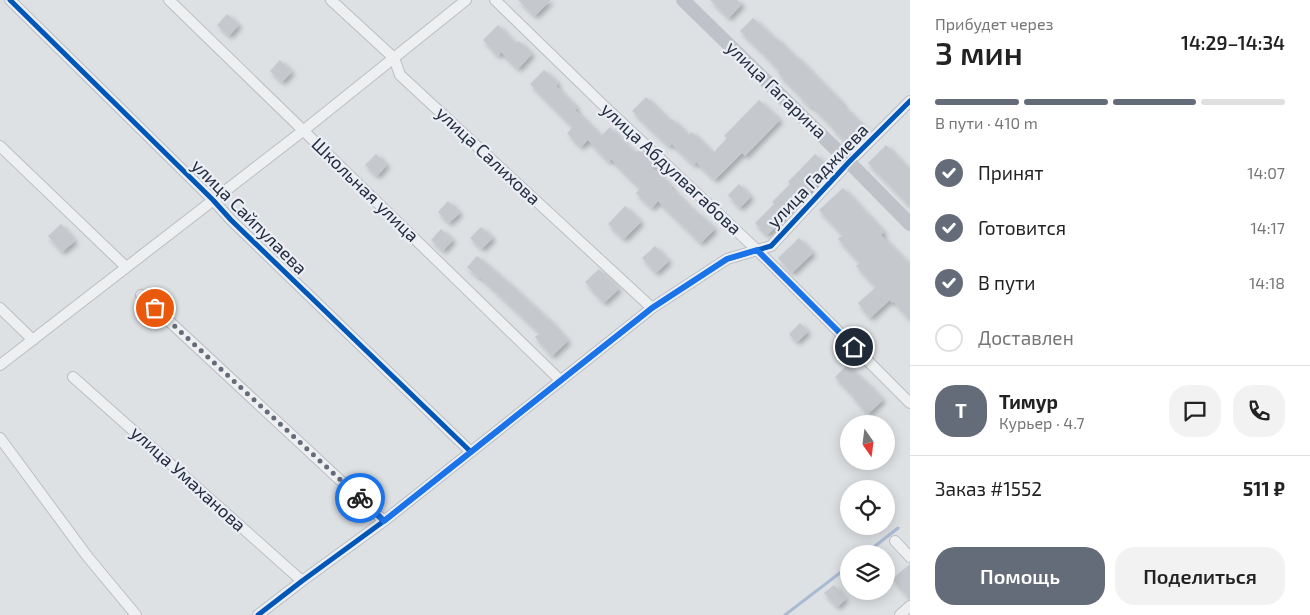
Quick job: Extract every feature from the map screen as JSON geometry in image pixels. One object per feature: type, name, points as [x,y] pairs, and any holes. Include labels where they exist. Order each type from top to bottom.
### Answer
[{"type":"street","name":"улица Сайпулаева","points":[[10,0],[231,220],[471,452]]},
{"type":"street","name":"Школьная улица","points":[[169,0],[560,380]]},
{"type":"street","name":"улица Салихова","points":[[331,0],[394,58],[400,74],[652,308]]},
{"type":"street","points":[[0,365],[304,130],[466,0]]},
{"type":"street","name":"улица Абдулвагабова","points":[[495,0],[757,250],[910,402]]},
{"type":"street","name":"улица Гагарина","points":[[683,0],[910,224]]},
{"type":"street","name":"улица Гаджиева","points":[[258,615],[384,521],[652,308],[727,259],[771,246],[849,162],[910,101]]},
{"type":"street","points":[[0,146],[126,267]]},
{"type":"street","points":[[140,295],[384,521]]},
{"type":"street","points":[[0,308],[33,340]]},
{"type":"street","name":"улица Умаханова","points":[[73,377],[302,581]]},
{"type":"street","points":[[0,438],[87,556],[136,615]]},
{"type":"street","points":[[895,541],[910,557]]},
{"type":"street","points":[[900,615],[910,606]]},
{"type":"building","points":[[518,0],[551,0],[535,16]]},
{"type":"building","points":[[710,0],[737,0],[742,4],[729,18]]},
{"type":"building","points":[[227,14],[239,25],[229,36],[217,25]]},
{"type":"building","points":[[753,18],[796,56],[867,130],[851,146],[812,106],[800,97],[778,73],[780,71],[740,31]]},
{"type":"building","points":[[498,25],[516,44],[519,41],[532,54],[518,69],[501,52],[498,56],[483,40]]},
{"type":"building","points":[[280,60],[292,72],[282,82],[270,71]]},
{"type":"building","points":[[544,70],[558,83],[556,86],[577,108],[575,110],[601,136],[610,127],[635,153],[639,149],[655,164],[652,167],[671,188],[715,229],[701,243],[658,201],[652,208],[636,193],[640,188],[611,159],[609,162],[588,140],[581,147],[567,133],[573,127],[530,84]]},
{"type":"building","points":[[646,97],[670,121],[672,119],[688,135],[692,132],[713,153],[727,138],[724,136],[759,100],[780,120],[745,156],[742,153],[715,180],[696,162],[694,165],[672,144],[669,146],[632,111]]},
{"type":"building","points":[[886,145],[910,170],[910,206],[868,163]]},
{"type":"building","points":[[376,154],[387,165],[377,176],[365,165]]},
{"type":"building","points":[[815,154],[832,170],[798,204],[799,206],[767,235],[755,223],[774,204],[772,202],[790,184],[788,182]]},
{"type":"building","points":[[739,184],[751,197],[740,208],[728,195]]},
{"type":"building","points":[[843,188],[884,232],[881,235],[910,265],[910,320],[890,300],[870,318],[858,303],[876,287],[856,266],[860,263],[838,239],[843,235],[819,210]]},
{"type":"building","points":[[448,201],[460,213],[449,223],[438,212]]},
{"type":"building","points":[[625,206],[641,222],[624,239],[608,224]]},
{"type":"building","points":[[61,224],[75,241],[62,252],[48,236]]},
{"type":"building","points":[[481,227],[493,238],[482,249],[470,238]]},
{"type":"building","points":[[441,229],[453,240],[443,251],[431,240]]},
{"type":"building","points":[[799,238],[813,253],[792,273],[778,258]]},
{"type":"building","points":[[655,246],[669,261],[656,273],[642,258]]},
{"type":"building","points":[[477,256],[552,323],[568,341],[552,356],[535,337],[540,333],[467,267]]},
{"type":"building","points":[[599,269],[619,289],[604,303],[585,282]]},
{"type":"building","points":[[800,323],[808,332],[797,342],[789,334]]},
{"type":"building","points":[[847,365],[883,400],[868,414],[835,377]]},
{"type":"building","points":[[910,564],[910,599],[895,582],[895,576]]},
{"type":"building","points":[[834,585],[840,592],[840,600],[845,600],[837,607],[824,593]]},
{"type":"waterway","points":[[876,545],[898,528]]},
{"type":"waterway","points":[[785,615],[840,573]]},
{"type":"cycle path","points":[[10,0],[231,220],[471,452]]},
{"type":"cycle path","points":[[258,615],[384,521],[652,308],[727,259],[771,246],[849,162],[910,101]]},
{"type":"way so far","points":[[155,308],[360,498]]},
{"type":"route","points":[[360,498],[384,521],[652,308],[727,259],[757,250],[854,347]]}]
